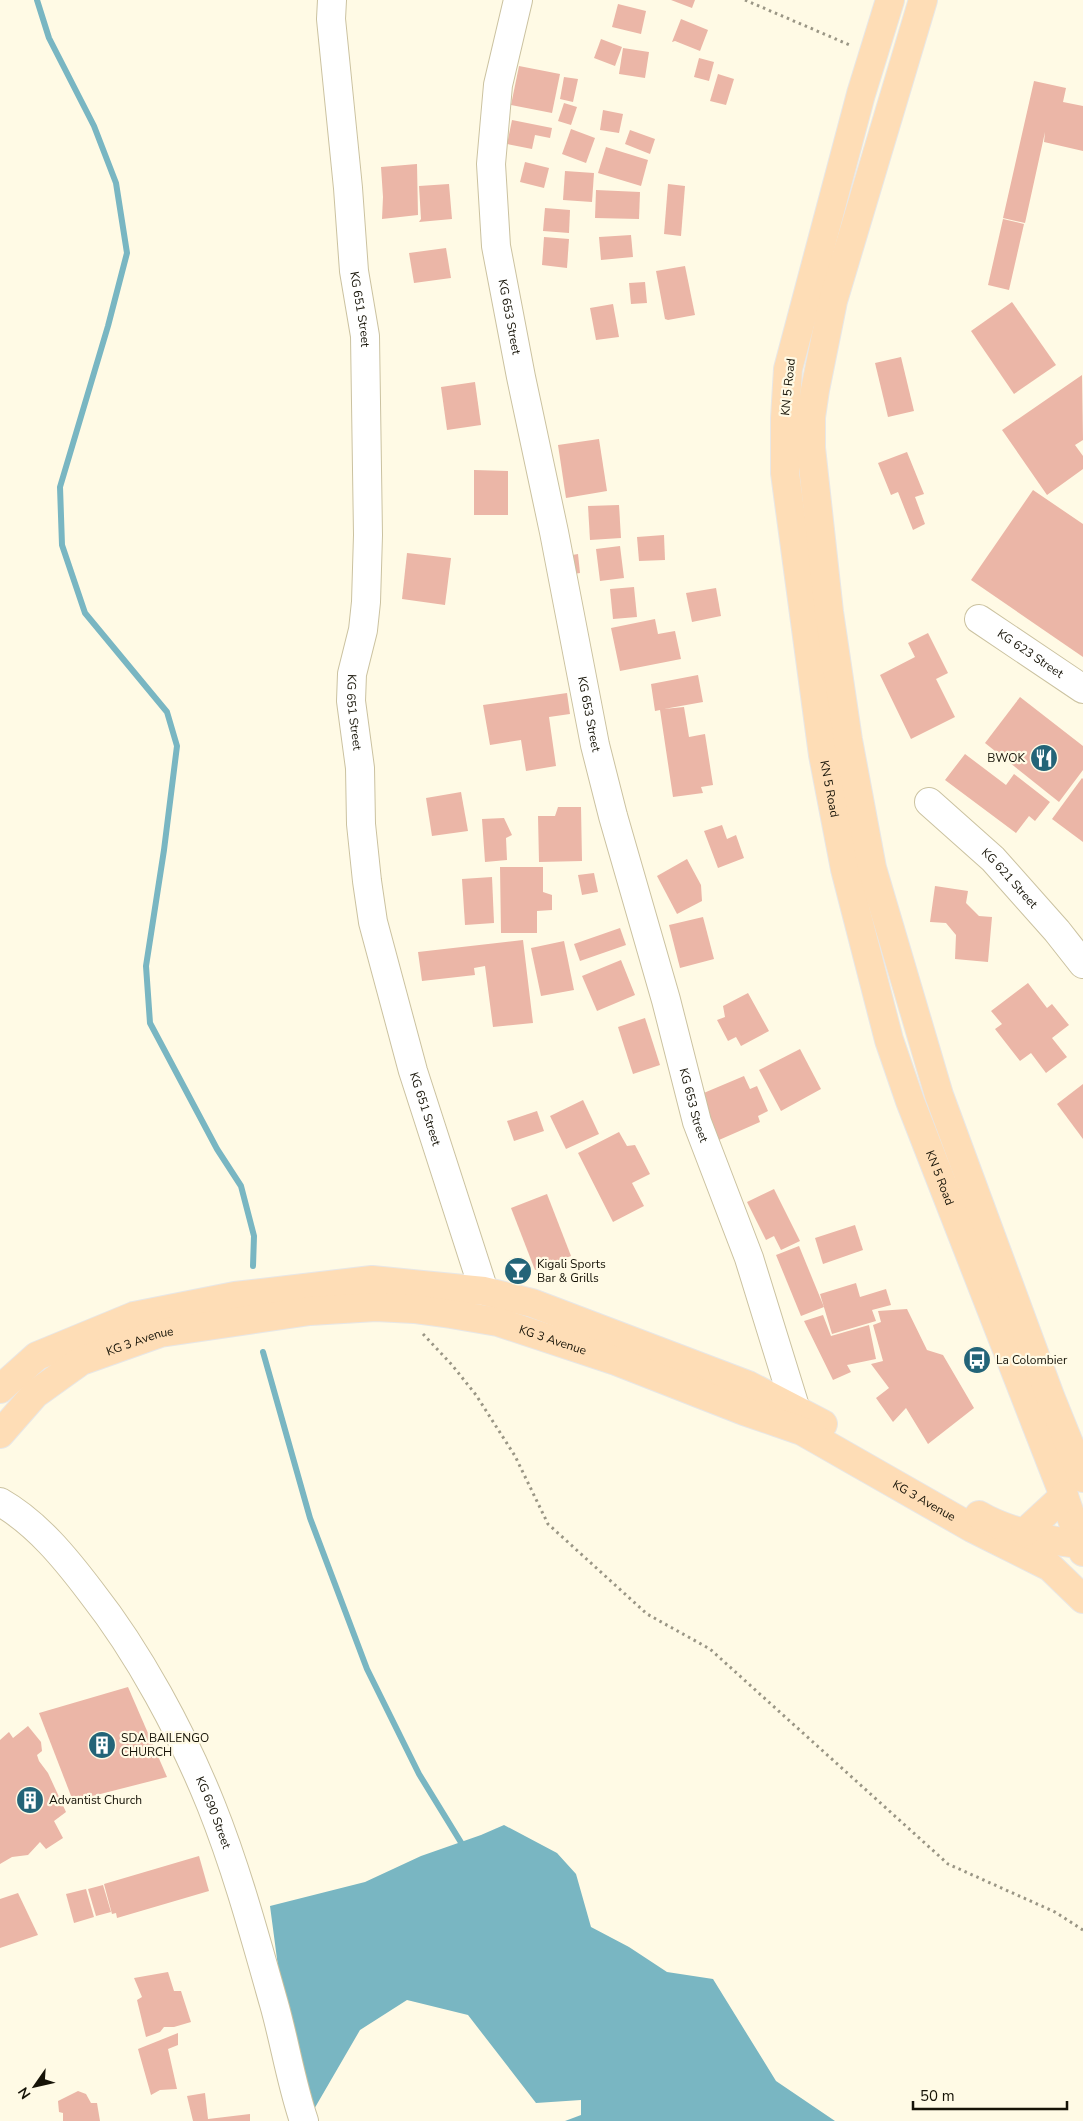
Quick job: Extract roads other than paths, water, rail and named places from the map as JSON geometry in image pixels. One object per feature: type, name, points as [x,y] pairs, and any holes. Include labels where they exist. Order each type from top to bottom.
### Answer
[{"type":"main road","name":"KN 5 Road","points":[[890,0],[861,94],[788,369],[785,418],[786,482],[827,774],[844,869],[889,1040],[944,1192],[1074,1487]]},
{"type":"main road","name":"KN 5 Road","points":[[923,0],[833,301],[811,417],[815,495],[828,612],[848,740],[872,868],[939,1095],[1050,1396],[1074,1487],[1082,1547]]},
{"type":"main road","name":"KG 3 Avenue","points":[[0,1389],[37,1356],[143,1314],[235,1296],[372,1280],[484,1291],[532,1303],[748,1385],[843,1435],[993,1523],[1044,1539],[1082,1547]]},
{"type":"main road","name":"KG 3 Avenue","points":[[0,1434],[35,1394],[81,1361],[160,1334],[310,1312],[376,1307],[414,1309],[498,1322],[616,1361],[744,1412],[802,1431],[972,1528],[1050,1567],[1083,1599]]},
{"type":"main road","points":[[1025,1532],[1074,1487]]},
{"type":"street","name":"KG 651 Street","points":[[332,0],[331,19],[348,188],[354,271],[365,336],[368,535],[366,602],[363,630],[352,674],[351,701],[360,768],[361,824],[367,881],[373,922],[412,1071],[484,1291]]},
{"type":"street","name":"KG 653 Street","points":[[518,0],[498,85],[491,164],[496,246],[520,377],[554,532],[593,735],[613,816],[666,1000],[697,1122],[749,1258],[796,1410]]},
{"type":"street","name":"KG 623 Street","points":[[979,619],[1083,689]]},
{"type":"street","name":"KG 621 Street","points":[[928,802],[993,858],[1057,931],[1083,964]]},
{"type":"street","name":"KG 690 Street","points":[[0,1502],[52,1544],[111,1618],[154,1688],[185,1750],[211,1805],[234,1868],[274,2004],[296,2098],[304,2121]]},
{"type":"water","points":[[504,1825],[557,1853],[576,1874],[591,1927],[629,1947],[667,1972],[713,1979],[776,2081],[835,2121],[565,2121],[581,2115],[581,2100],[536,2103],[468,2015],[407,2000],[360,2030],[313,2111],[281,1989],[270,1906],[365,1882],[421,1856]]},
{"type":"waterway","points":[[37,0],[49,38],[94,126],[116,183],[127,253],[108,326],[60,487],[62,545],[85,613],[167,712],[177,746],[164,850],[146,966],[150,1023],[217,1149],[241,1186],[254,1236],[253,1266]]},
{"type":"waterway","points":[[263,1352],[310,1518],[367,1669],[419,1774],[465,1849]]},
{"type":"place","name":"BWOK","points":[[1044,758]]},
{"type":"place","name":"Kigali Sports Bar & Grills","points":[[518,1271]]},
{"type":"place","name":"La Colombier","points":[[977,1360]]},
{"type":"place","name":"SDA BAILENGO CHURCH","points":[[102,1745]]},
{"type":"place","name":"Advantist Church","points":[[30,1800]]}]
